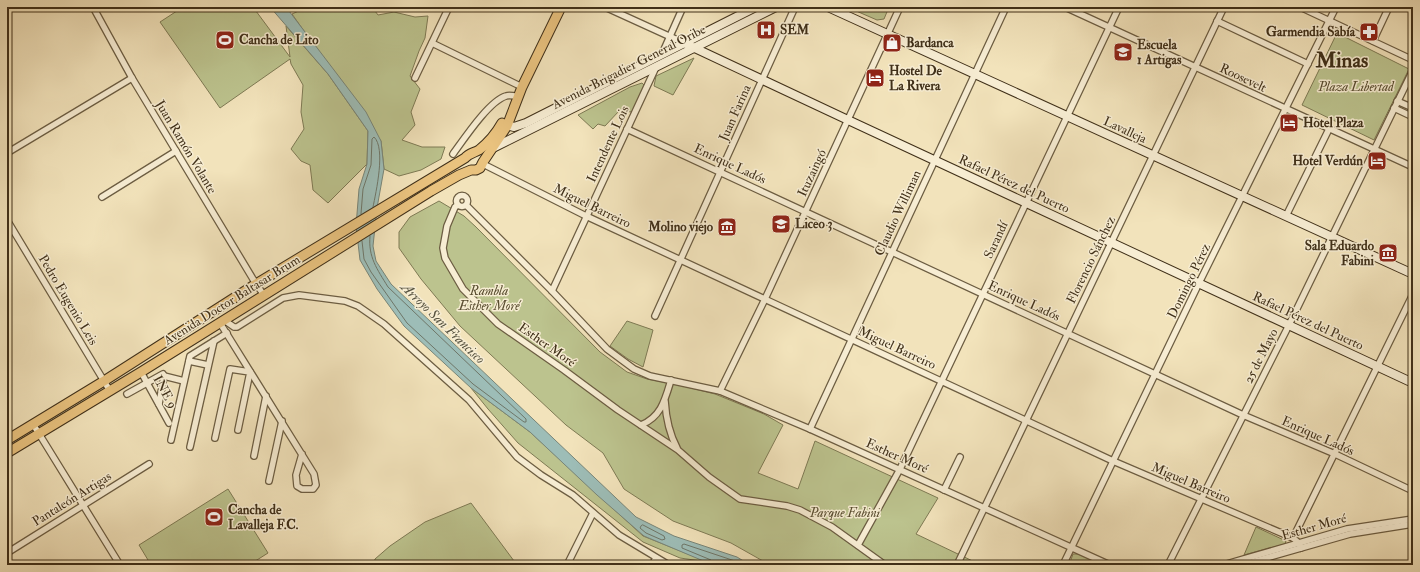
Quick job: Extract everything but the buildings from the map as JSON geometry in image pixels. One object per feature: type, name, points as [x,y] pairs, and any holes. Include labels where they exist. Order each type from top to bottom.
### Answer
[{"type":"highway","points":[[504,125],[561,7]]},
{"type":"highway","points":[[483,163],[480,155],[469,155],[466,166],[471,170],[480,168],[494,148],[516,96],[522,87]]},
{"type":"highway","name":"Avenida Doctor Baltasar Brum","points":[[7,440],[104,381],[256,284],[480,149],[504,125]]},
{"type":"highway","name":"Avenida Doctor Baltasar Brum","points":[[7,453],[222,322],[431,191],[458,175],[471,170]]},
{"type":"main road","name":"Avenida Brigadier General Oribe","points":[[494,148],[548,116],[662,54],[756,7]]},
{"type":"main road","name":"Avenida Brigadier General Oribe","points":[[504,125],[514,127],[519,126],[548,116],[656,66],[776,7]]},
{"type":"main road","name":"Lavalleja","points":[[828,7],[1413,274]]},
{"type":"main road","name":"Rafael Pérez del Puerto","points":[[684,43],[1413,383]]},
{"type":"street","name":"Juan Ramón Volante","points":[[93,7],[132,78],[264,295]]},
{"type":"street","points":[[415,78],[449,7]]},
{"type":"street","name":"Rafael Pérez del Puerto","points":[[606,7],[684,43]]},
{"type":"street","name":"Intendente Lois","points":[[552,290],[683,7]]},
{"type":"street","name":"Juan Farina","points":[[655,316],[795,7]]},
{"type":"street","name":"Ituzaingó","points":[[720,391],[806,212],[900,7]]},
{"type":"street","name":"Claudio Williman","points":[[810,429],[1006,7]]},
{"type":"street","name":"Roosevelt","points":[[1065,7],[1413,167]]},
{"type":"street","name":"Sarandí","points":[[858,545],[900,469],[1118,7]]},
{"type":"street","name":"Florencio Sánchez","points":[[957,565],[1224,7]]},
{"type":"street","points":[[1300,7],[1413,60]]},
{"type":"street","name":"Domingo Pérez","points":[[1063,565],[1199,283],[1336,7]]},
{"type":"street","points":[[1373,41],[1389,7]]},
{"type":"street","points":[[1217,21],[1308,64]]},
{"type":"street","points":[[432,43],[522,87]]},
{"type":"street","name":"25 de Mayo","points":[[1168,565],[1289,325],[1413,70]]},
{"type":"street","points":[[7,153],[132,78]]},
{"type":"street","points":[[453,154],[481,117],[500,98],[516,96]]},
{"type":"street","points":[[1397,101],[1413,108]]},
{"type":"street","points":[[1394,108],[1413,117]]},
{"type":"street","name":"Enrique Ladós","points":[[627,128],[1155,374],[1413,491]]},
{"type":"street","points":[[1286,216],[1329,129]]},
{"type":"street","points":[[102,197],[176,152]]},
{"type":"street","name":"Miguel Barreiro","points":[[483,163],[586,216],[680,260],[1113,461],[1293,538],[1300,545]]},
{"type":"street","points":[[461,196],[464,196],[467,199],[466,205],[462,207],[458,205],[457,199],[461,196]]},
{"type":"street","name":"Esther Moré","points":[[458,205],[455,207],[447,226],[443,248],[445,258],[463,290],[498,324],[640,425],[678,450],[709,477],[740,499],[787,506],[800,510],[832,527],[885,565]]},
{"type":"street","name":"Esther Moré","points":[[466,205],[552,290],[607,349],[634,369],[650,376],[720,391],[900,469],[1110,565]]},
{"type":"street","name":"Pedro Eugenio Leis","points":[[7,220],[110,391]]},
{"type":"street","points":[[1293,538],[1413,294]]},
{"type":"street","points":[[222,322],[237,327],[283,298],[299,295],[345,301],[358,306],[384,324],[469,400],[517,457],[573,495],[619,535],[669,565]]},
{"type":"street","points":[[222,322],[250,372],[302,454],[316,480],[316,485],[313,489],[302,489],[297,486],[296,475],[302,454]]},
{"type":"street","name":"Avenida Doctor Baltasar Brum","points":[[189,358],[227,333]]},
{"type":"street","points":[[190,447],[214,341]]},
{"type":"street","points":[[171,440],[189,358],[208,365]]},
{"type":"street","points":[[215,438],[230,369],[250,372]]},
{"type":"street","name":"INE 9","points":[[141,372],[169,424]]},
{"type":"street","points":[[238,430],[250,372]]},
{"type":"street","points":[[127,394],[164,375],[184,380]]},
{"type":"street","points":[[158,404],[164,375]]},
{"type":"street","name":"Esther Moré","points":[[640,425],[650,421],[656,415],[665,401],[671,380]]},
{"type":"street","points":[[254,456],[266,396]]},
{"type":"street","name":"Esther Moré","points":[[665,401],[666,418],[672,440],[678,450]]},
{"type":"street","points":[[269,480],[282,421]]},
{"type":"street","points":[[33,424],[120,565]]},
{"type":"street","points":[[944,490],[960,457]]},
{"type":"street","name":"Pantaleón Artigas","points":[[7,553],[149,464]]},
{"type":"street","points":[[567,565],[593,513]]},
{"type":"street","name":"Esther Moré","points":[[1242,565],[1347,529],[1412,521]]},
{"type":"street","name":"Esther Moré","points":[[1223,565],[1300,545]]},
{"type":"street","points":[[652,565],[656,558]]},
{"type":"green space","points":[[183,7],[253,7],[290,57],[286,26],[328,74],[368,131],[367,164],[328,203],[313,190],[310,165],[301,161],[291,149],[304,129],[301,112],[303,85],[291,64],[290,59],[220,108],[160,22]]},
{"type":"green space","points":[[314,7],[372,7],[378,15],[394,12],[415,17],[428,16],[425,38],[410,76],[420,89],[411,112],[415,125],[402,140],[422,147],[445,147],[441,159],[421,170],[399,176],[384,169],[381,141],[292,14],[303,9]]},
{"type":"green space","points":[[847,7],[889,7],[884,19],[877,20]]},
{"type":"green space","name":"Plaza Libertad","points":[[1337,33],[1409,69],[1374,140],[1302,105]]},
{"type":"green space","points":[[694,58],[673,95],[654,86],[656,76]]},
{"type":"green space","points":[[642,83],[645,86],[633,112],[619,111],[605,126],[598,124],[593,129],[578,115],[630,87]]},
{"type":"green space","points":[[439,201],[464,216],[600,352],[627,372],[647,379],[715,394],[764,414],[783,425],[758,473],[798,489],[815,441],[938,498],[916,534],[981,565],[770,565],[731,543],[673,521],[624,489],[603,453],[566,425],[460,326],[421,279],[399,248],[399,232],[410,217]]},
{"type":"green space","points":[[627,321],[653,330],[643,367],[628,359],[610,346]]},
{"type":"green space","points":[[471,388],[530,432],[643,536],[708,562],[680,558],[643,542],[518,443]]},
{"type":"green space","name":"Cancha de Lavalleja F.C.","points":[[228,489],[268,553],[249,565],[151,565],[139,545]]},
{"type":"green space","points":[[471,503],[517,565],[373,565],[375,559],[390,546],[425,522]]},
{"type":"green space","points":[[1256,527],[1286,541],[1285,544],[1244,555]]},
{"type":"green space","points":[[1073,554],[1079,554],[1102,565],[1069,565]]},
{"type":"water","name":"Arroyo San Francisco","points":[[270,7],[286,7],[366,112],[381,141],[384,169],[377,208],[373,246],[376,261],[391,284],[636,517],[674,536],[737,557],[750,565],[713,565],[644,536],[597,495],[530,432],[471,388],[404,326],[377,289],[360,260],[356,226],[359,189],[367,164],[368,131],[328,74]]},
{"type":"place","name":"SEM","points":[[766,30]]},
{"type":"place","name":"Garmendia Sabía","points":[[1369,32]]},
{"type":"place","name":"Cancha de Lito","points":[[225,40]]},
{"type":"place","name":"Bardanca","points":[[892,43]]},
{"type":"place","name":"Escuela 1 Artigas","points":[[1123,52]]},
{"type":"place","name":"Hostel De La Rivera","points":[[875,78]]},
{"type":"place","name":"Hotel Plaza","points":[[1289,123]]},
{"type":"place","name":"Hotel Verdún","points":[[1377,161]]},
{"type":"place","name":"Liceo 3","points":[[781,224]]},
{"type":"place","name":"Molino viejo","points":[[727,227]]},
{"type":"place","name":"Sala Eduardo Fabini","points":[[1388,253]]},
{"type":"place","name":"Cancha de Lavalleja F.C.","points":[[214,517]]},
{"type":"district","name":"Minas","points":[[1342,60]]},
{"type":"park label","name":"Rambla Esther Moré","points":[[489,298]]},
{"type":"park label","name":"Parque Fabini","points":[[845,513]]}]
